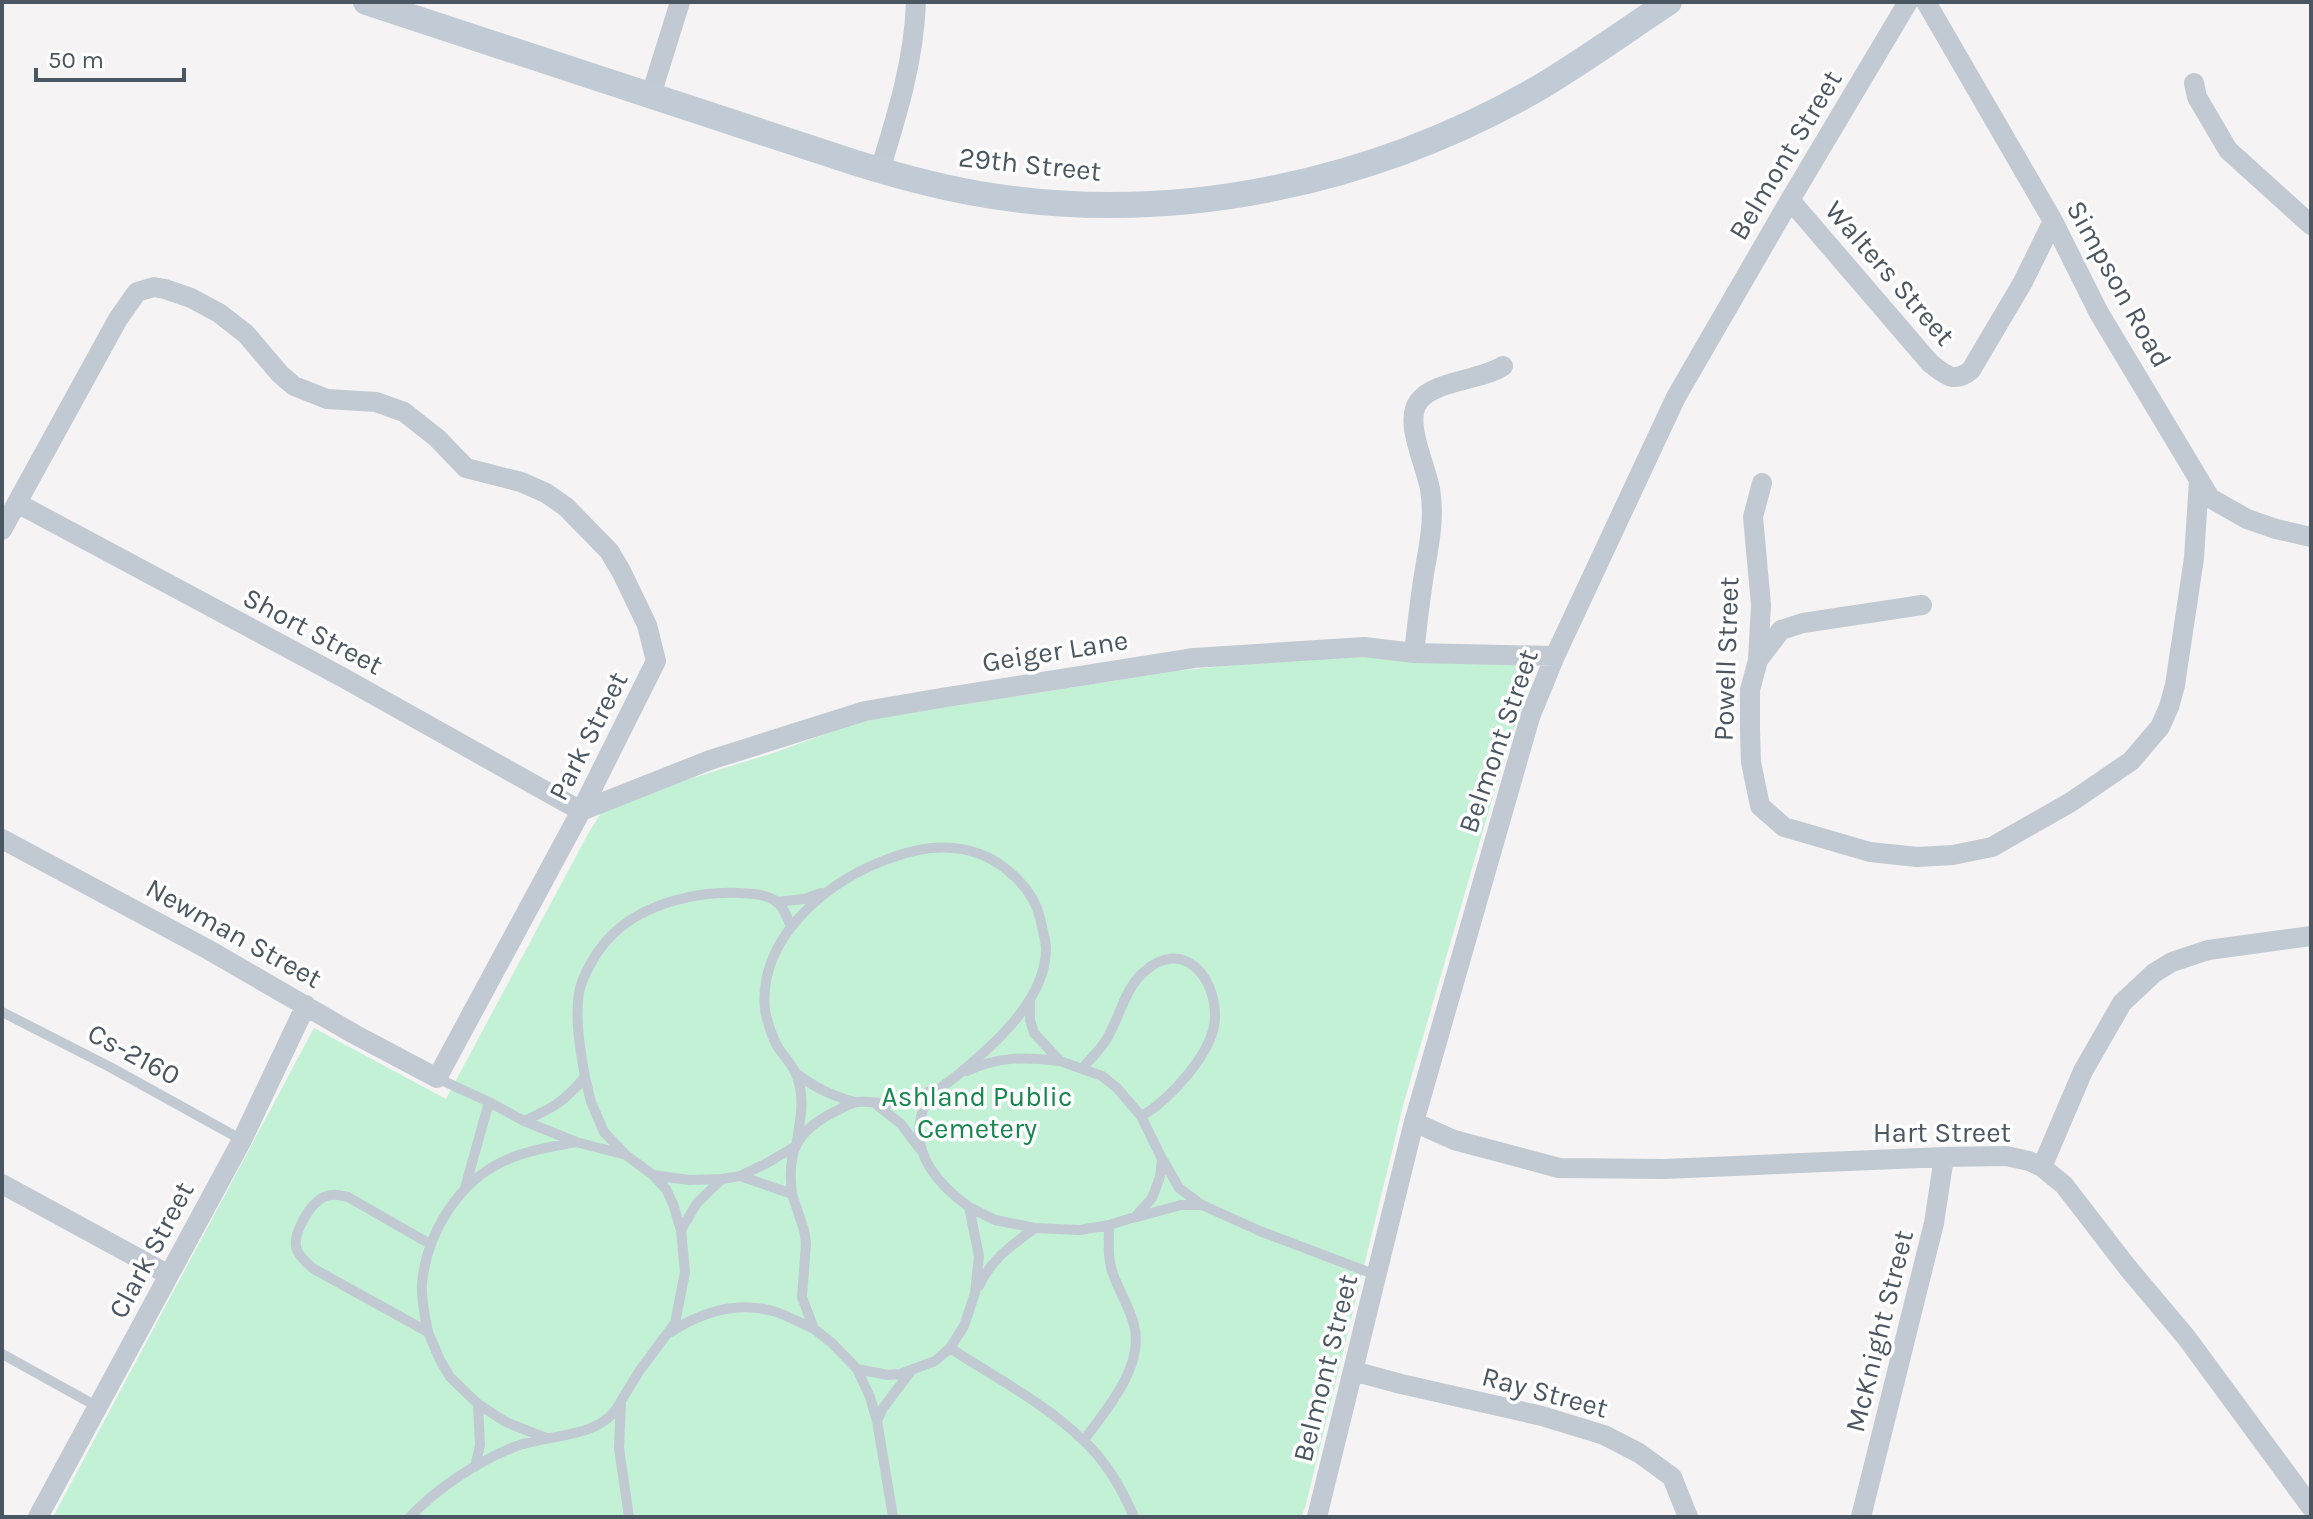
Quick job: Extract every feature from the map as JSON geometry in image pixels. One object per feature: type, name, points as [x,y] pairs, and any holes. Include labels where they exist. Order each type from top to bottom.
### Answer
[{"type":"street","name":"29th Street","points":[[366,2],[880,170],[994,196],[1118,205],[1199,200],[1256,192],[1304,183],[1400,153],[1542,85],[1669,2]]},
{"type":"street","points":[[651,95],[680,2]]},
{"type":"street","points":[[880,170],[905,88],[916,2]]},
{"type":"street","name":"Belmont Street","points":[[1317,1517],[1414,1122],[1530,717],[1555,656],[1676,397],[1908,2]]},
{"type":"street","name":"Simpson Road","points":[[1926,2],[2053,221],[2099,313],[2210,498],[2237,514],[2276,529],[2311,537]]},
{"type":"street","points":[[2194,83],[2197,97],[2228,150],[2311,225]]},
{"type":"street","name":"Walters Street","points":[[1790,200],[1930,363],[1947,377],[1955,379],[1971,370],[2023,282],[2053,221]]},
{"type":"street","name":"Park Street","points":[[17,503],[123,312],[137,292],[154,287],[191,298],[219,313],[246,334],[294,386],[327,399],[376,402],[404,412],[437,438],[466,468],[521,482],[546,493],[566,507],[609,551],[647,625],[656,661],[581,811],[437,1078]]},
{"type":"street","points":[[1414,653],[1433,523],[1430,488],[1413,425],[1413,414],[1417,402],[1425,394],[1494,372],[1503,366]]},
{"type":"street","name":"Powell Street","points":[[1762,483],[1753,517],[1761,605],[1758,660],[1750,690],[1751,762],[1760,806],[1784,827],[1870,852],[1917,857],[1953,855],[1992,847],[2071,802],[2131,761],[2160,727],[2175,685],[2194,558],[2199,480]]},
{"type":"street","points":[[2,530],[17,503]]},
{"type":"street","name":"Short Street","points":[[17,503],[342,677],[581,811]]},
{"type":"street","points":[[1758,660],[1781,630],[1792,626],[1922,605]]},
{"type":"street","name":"Geiger Lane","points":[[581,811],[710,760],[865,711],[1194,658],[1364,647],[1414,653],[1555,656]]},
{"type":"street","name":"Newman Street","points":[[2,839],[437,1078]]},
{"type":"street","points":[[2042,1167],[2083,1071],[2122,1003],[2154,973],[2172,962],[2208,950],[2311,936]]},
{"type":"street","name":"Clark Street","points":[[38,1517],[242,1140],[306,1005]]},
{"type":"street","name":"Hart Street","points":[[1414,1122],[1454,1140],[1559,1168],[1664,1169],[2006,1156],[2029,1161],[2042,1167],[2064,1185],[2186,1337],[2311,1507]]},
{"type":"street","name":"McKnight Street","points":[[1861,1517],[1931,1236],[1944,1157]]},
{"type":"street","points":[[2,1184],[169,1275]]},
{"type":"street","name":"Ray Street","points":[[1353,1371],[1542,1416],[1604,1435],[1639,1453],[1672,1477],[1688,1517]]},
{"type":"lane","points":[[776,902],[804,899],[825,892],[868,867],[906,852],[946,847],[965,849],[984,856],[1017,878],[1038,910],[1046,946],[1040,980],[1030,1001],[994,1042],[957,1076]]},
{"type":"lane","points":[[410,1517],[445,1487],[514,1447],[586,1430],[615,1414],[640,1370],[675,1323],[685,1272],[681,1230],[673,1204],[666,1189],[653,1175],[626,1155],[604,1132],[591,1102],[585,1077],[580,1049],[578,994],[602,946],[613,933],[656,907],[688,897],[720,892],[760,894],[784,909],[791,927]]},
{"type":"lane","points":[[825,892],[804,911],[781,942],[768,974],[765,1010],[776,1045],[796,1073],[812,1086],[854,1102],[898,1103],[936,1089],[983,1064],[1003,1059],[1024,1057],[1060,1061],[1083,1068],[1102,1076],[1117,1088],[1141,1116],[1179,1188],[1202,1205],[1260,1231],[1376,1275]]},
{"type":"lane","points":[[1083,1068],[1106,1040],[1125,998],[1141,974],[1151,966],[1174,959],[1196,967],[1212,988],[1216,1018],[1213,1033],[1198,1062],[1178,1085],[1141,1116]]},
{"type":"lane","points":[[1030,1001],[1034,1033],[1060,1061]]},
{"type":"lane","name":"Cs-2160","points":[[2,1012],[242,1140]]},
{"type":"lane","points":[[796,1073],[803,1106],[789,1170],[792,1194],[806,1243],[802,1297],[814,1329]]},
{"type":"lane","points":[[524,1121],[555,1107],[585,1077]]},
{"type":"lane","points":[[437,1078],[524,1121],[576,1142],[626,1155]]},
{"type":"lane","points":[[921,1151],[918,1137],[921,1114],[936,1089]]},
{"type":"lane","points":[[465,1188],[489,1102]]},
{"type":"lane","points":[[653,1175],[689,1180],[740,1176],[796,1146],[809,1128],[854,1102]]},
{"type":"lane","points":[[876,1104],[901,1124],[933,1174],[954,1196],[995,1220],[1035,1228],[1080,1230],[1181,1205],[1202,1205]]},
{"type":"lane","points":[[546,1438],[506,1422],[478,1404],[450,1377],[428,1332],[422,1283],[430,1244],[445,1213],[465,1188],[502,1161],[535,1150],[576,1142]]},
{"type":"lane","points":[[1135,1217],[1152,1198],[1160,1177],[1162,1159]]},
{"type":"lane","points":[[740,1176],[792,1194]]},
{"type":"lane","points":[[681,1230],[697,1203],[722,1179]]},
{"type":"lane","points":[[428,1332],[314,1269],[297,1251],[295,1241],[303,1220],[316,1201],[337,1194],[348,1197],[430,1244]]},
{"type":"lane","points":[[969,1207],[979,1256],[975,1293]]},
{"type":"lane","points":[[1084,1440],[1123,1385],[1130,1370],[1136,1340],[1135,1326],[1112,1271],[1108,1248],[1109,1225]]},
{"type":"lane","points":[[857,1369],[900,1374],[935,1361],[950,1348],[964,1326],[984,1275],[1000,1254],[1035,1228]]},
{"type":"lane","points":[[666,1335],[712,1310],[743,1307],[773,1311],[814,1329],[832,1343],[857,1369],[870,1397],[893,1517]]},
{"type":"lane","points":[[950,1348],[1045,1410],[1084,1440],[1111,1473],[1134,1517]]},
{"type":"lane","points":[[2,1354],[99,1407]]},
{"type":"lane","points":[[877,1421],[911,1370]]},
{"type":"lane","points":[[621,1401],[619,1448],[629,1517]]},
{"type":"lane","points":[[475,1467],[480,1445],[478,1404]]},
{"type":"green space","name":"Ashland Public Cemetery","points":[[1407,655],[1537,665],[1496,786],[1404,1102],[1301,1517],[53,1517],[314,1028],[446,1099],[602,812],[648,792],[776,752],[864,720],[1176,671],[1314,657]]}]
